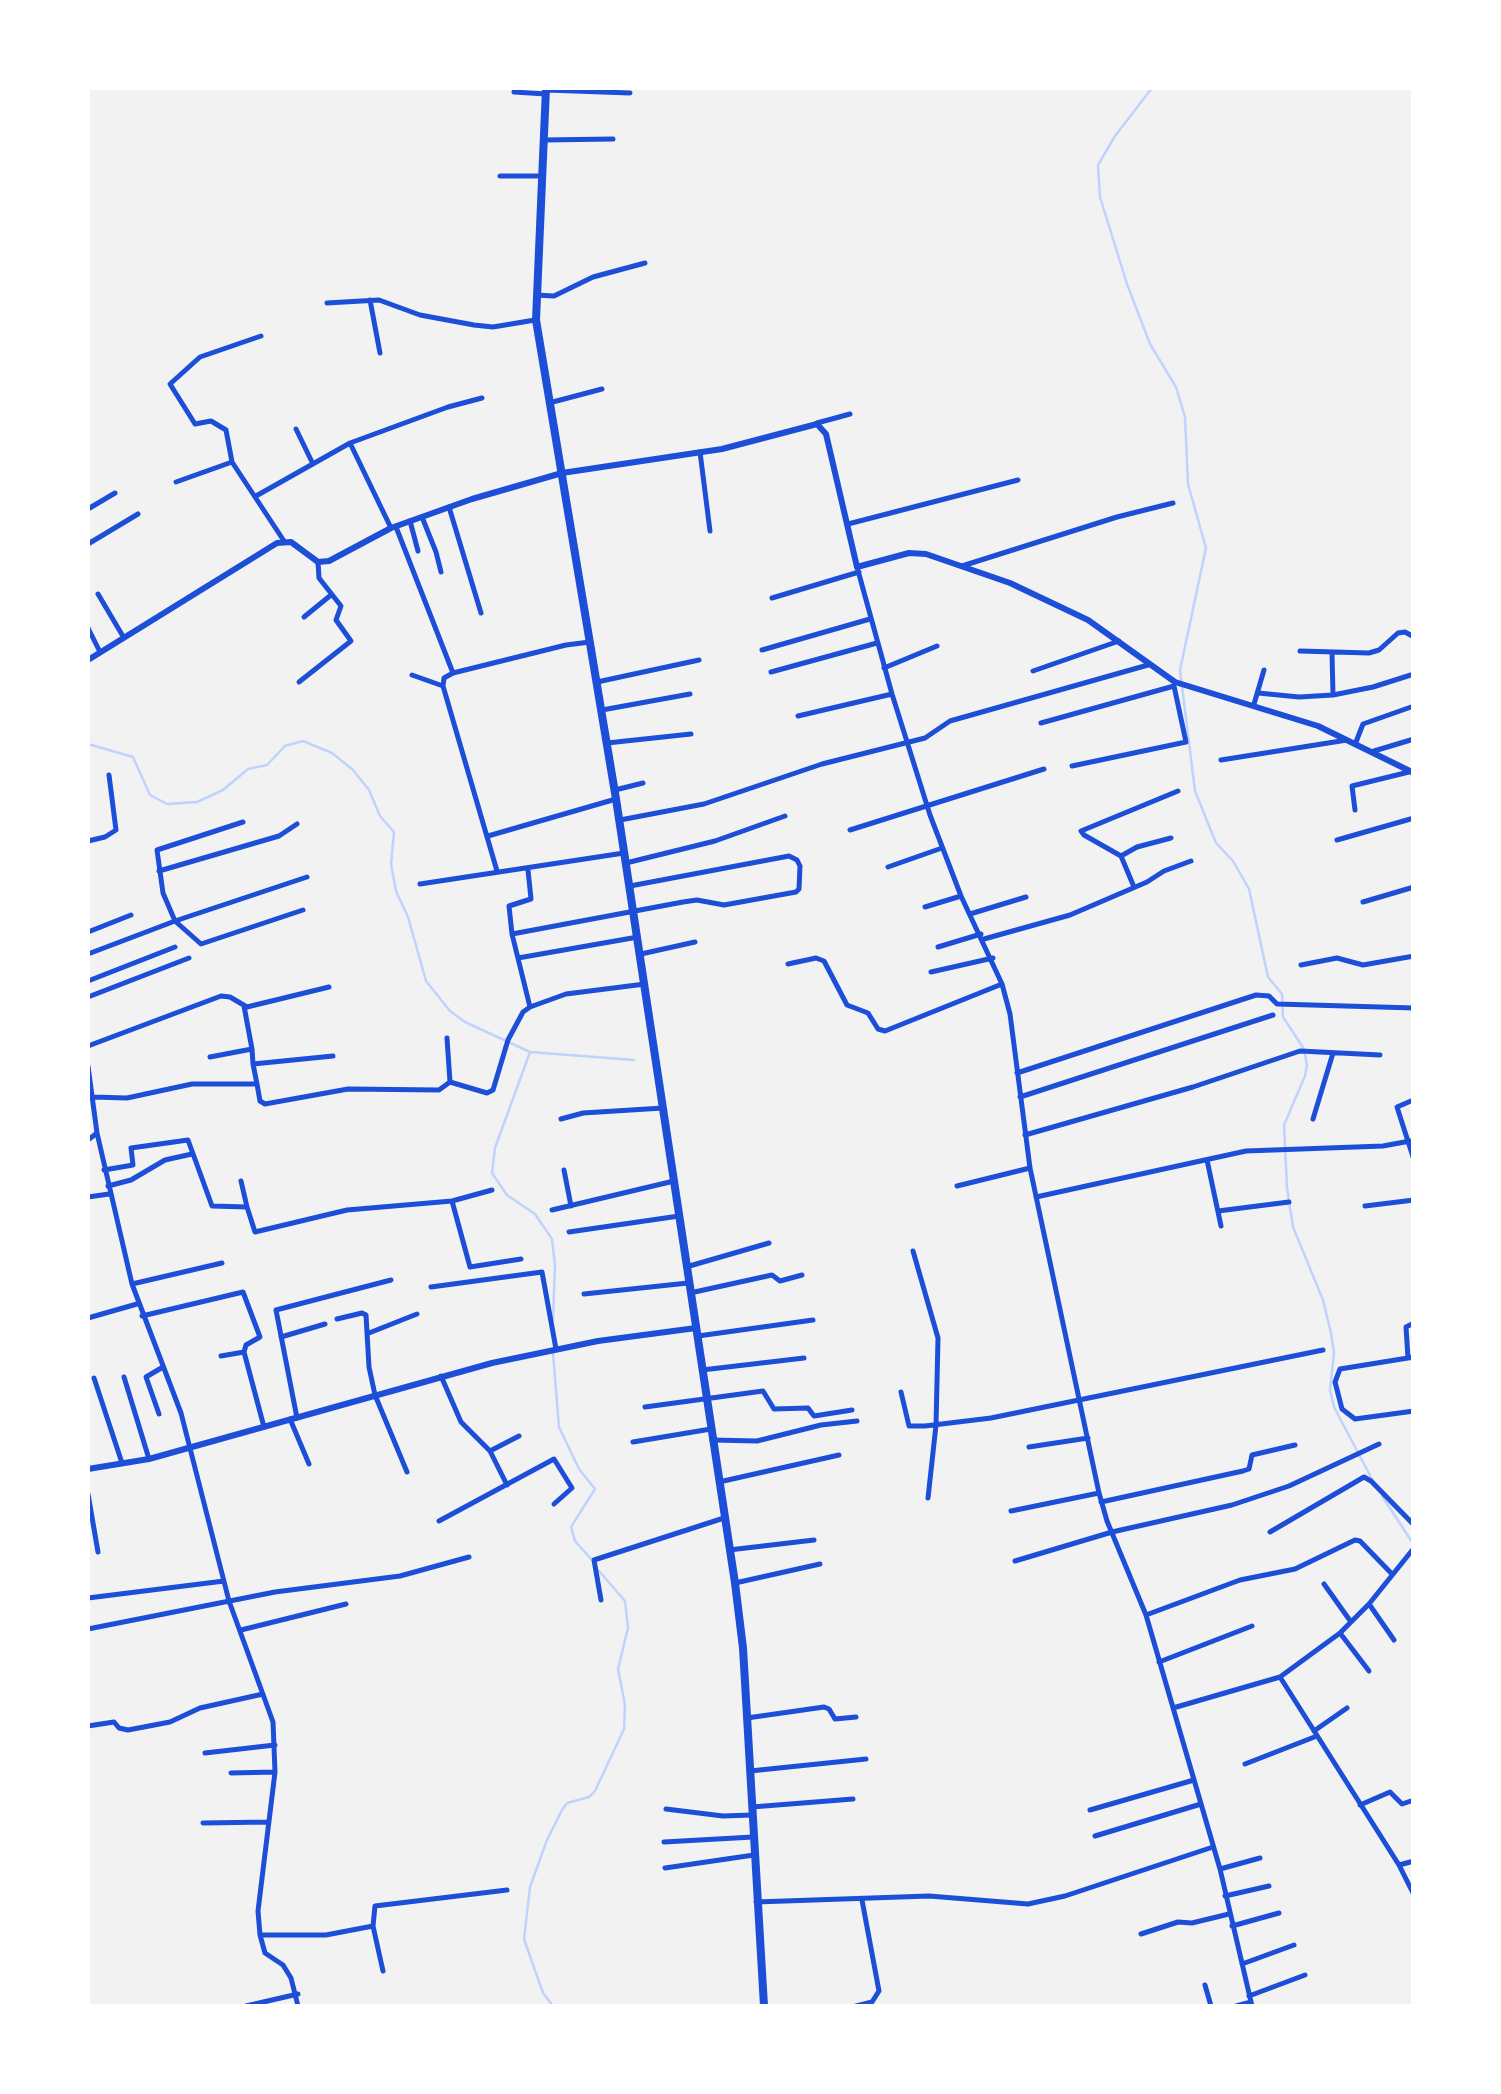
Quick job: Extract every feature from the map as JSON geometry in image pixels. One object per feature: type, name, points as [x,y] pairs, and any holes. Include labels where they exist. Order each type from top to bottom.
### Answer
[{"type":"main road","points":[[546,91],[536,320],[630,886],[638,910],[638,937],[735,1583],[764,2006]]},
{"type":"street","points":[[514,92],[630,93]]},
{"type":"street","points":[[544,140],[614,139]]},
{"type":"street","points":[[500,176],[543,176]]},
{"type":"street","points":[[536,295],[554,296],[593,276],[645,264]]},
{"type":"street","points":[[328,303],[370,300],[474,326],[536,320]]},
{"type":"street","points":[[370,300],[380,354]]},
{"type":"street","points":[[261,336],[200,357],[170,384],[195,424],[210,421],[226,430],[232,462],[284,541]]},
{"type":"street","points":[[549,403],[602,389]]},
{"type":"street","points":[[256,496],[350,443],[482,398]]},
{"type":"street","points":[[88,660],[267,547],[284,541],[318,562],[335,559],[410,521],[562,473],[759,441],[850,414]]},
{"type":"street","points":[[814,424],[825,430],[870,619],[926,804],[961,896],[1002,984],[1010,1014],[1030,1168],[1098,1493],[1146,1614],[1220,1869],[1251,2001]]},
{"type":"street","points":[[296,428],[312,463]]},
{"type":"street","points":[[350,443],[393,528],[453,674]]},
{"type":"street","points":[[700,452],[710,531]]},
{"type":"street","points":[[176,482],[232,462]]},
{"type":"street","points":[[848,524],[1018,480]]},
{"type":"street","points":[[88,508],[115,493]]},
{"type":"street","points":[[962,566],[1173,503]]},
{"type":"street","points":[[449,507],[480,613]]},
{"type":"street","points":[[88,544],[138,514]]},
{"type":"street","points":[[422,517],[440,572]]},
{"type":"street","points":[[410,521],[418,550]]},
{"type":"street","points":[[772,598],[916,553],[962,566],[1066,608],[1119,641],[1174,683],[1254,704],[1353,741],[1413,772]]},
{"type":"street","points":[[299,682],[351,641],[336,620],[340,606],[319,578],[318,562]]},
{"type":"street","points":[[98,594],[124,638]]},
{"type":"street","points":[[304,617],[330,595]]},
{"type":"street","points":[[762,650],[870,619]]},
{"type":"street","points":[[88,628],[100,652]]},
{"type":"street","points":[[1300,651],[1368,653],[1379,650],[1398,633],[1414,636]]},
{"type":"street","points":[[1033,671],[1119,641]]},
{"type":"street","points":[[497,870],[443,686],[444,678],[563,645],[590,642]]},
{"type":"street","points":[[771,672],[877,643]]},
{"type":"street","points":[[884,668],[938,646]]},
{"type":"street","points":[[1332,653],[1332,695]]},
{"type":"street","points":[[597,682],[699,660]]},
{"type":"street","points":[[620,820],[696,806],[778,778],[907,744],[935,734],[950,722],[1148,665]]},
{"type":"street","points":[[1254,704],[1264,670]]},
{"type":"street","points":[[1258,693],[1332,695],[1373,688],[1414,674]]},
{"type":"street","points":[[412,675],[443,686]]},
{"type":"street","points":[[1042,723],[1174,683]]},
{"type":"street","points":[[1072,766],[1186,742],[1174,683]]},
{"type":"street","points":[[602,710],[690,694]]},
{"type":"street","points":[[798,716],[892,694]]},
{"type":"street","points":[[1353,741],[1363,724],[1414,706]]},
{"type":"street","points":[[607,743],[691,734]]},
{"type":"street","points":[[1374,751],[1414,740]]},
{"type":"street","points":[[1221,760],[1353,741]]},
{"type":"street","points":[[850,830],[1044,769]]},
{"type":"street","points":[[1355,810],[1352,786],[1413,772]]},
{"type":"street","points":[[88,841],[116,830],[109,775]]},
{"type":"street","points":[[488,836],[643,783]]},
{"type":"street","points":[[1134,887],[1121,856],[1084,836],[1082,830],[1178,791]]},
{"type":"street","points":[[420,884],[497,870],[626,858],[715,841],[784,816]]},
{"type":"street","points":[[1337,840],[1414,818]]},
{"type":"street","points":[[244,822],[160,848],[156,853],[167,905],[176,920],[202,944],[304,910]]},
{"type":"street","points":[[159,871],[280,836],[296,824]]},
{"type":"street","points":[[1121,856],[1137,847],[1171,838]]},
{"type":"street","points":[[888,867],[942,848]]},
{"type":"street","points":[[512,934],[697,900],[724,905],[798,891],[800,866],[794,858],[764,861],[630,886]]},
{"type":"street","points":[[938,947],[1070,914],[1192,862]]},
{"type":"street","points":[[528,869],[531,899],[509,906],[530,1007]]},
{"type":"street","points":[[88,954],[307,877]]},
{"type":"street","points":[[1363,902],[1414,886]]},
{"type":"street","points":[[925,907],[961,896]]},
{"type":"street","points":[[970,914],[1026,898]]},
{"type":"street","points":[[88,932],[131,915]]},
{"type":"street","points":[[518,958],[638,937]]},
{"type":"street","points":[[641,954],[695,942]]},
{"type":"street","points":[[88,982],[175,946]]},
{"type":"street","points":[[1301,965],[1337,958],[1363,965],[1414,956]]},
{"type":"street","points":[[88,997],[190,958]]},
{"type":"street","points":[[931,972],[993,958]]},
{"type":"street","points":[[788,964],[824,960],[848,1005],[868,1013],[881,1031],[1002,984]]},
{"type":"street","points":[[244,1006],[260,1100],[265,1104],[348,1089],[439,1090],[450,1082],[492,1092],[508,1040],[523,1012],[530,1007],[566,994],[645,984]]},
{"type":"street","points":[[88,1046],[220,996],[244,1006],[330,986]]},
{"type":"street","points":[[1017,1073],[1256,995],[1269,996],[1277,1004],[1414,1008]]},
{"type":"street","points":[[1020,1097],[1273,1015]]},
{"type":"street","points":[[448,1038],[450,1082]]},
{"type":"street","points":[[210,1057],[252,1050]]},
{"type":"street","points":[[1025,1135],[1160,1097],[1300,1051],[1380,1055]]},
{"type":"street","points":[[1313,1119],[1333,1053]]},
{"type":"street","points":[[253,1064],[333,1056]]},
{"type":"street","points":[[88,1066],[104,1170],[132,1284],[182,1413],[229,1601],[272,1722],[275,1772],[258,1911],[260,1935],[265,1952],[283,1965],[298,1994],[298,2006]]},
{"type":"street","points":[[92,1097],[127,1098],[192,1084],[257,1084]]},
{"type":"street","points":[[1410,1101],[1398,1107],[1414,1160]]},
{"type":"street","points":[[561,1119],[663,1108]]},
{"type":"street","points":[[88,1140],[97,1133]]},
{"type":"street","points":[[104,1170],[133,1164],[131,1148],[186,1139],[212,1206],[247,1206]]},
{"type":"street","points":[[1036,1197],[1246,1151],[1383,1146],[1410,1141]]},
{"type":"street","points":[[108,1186],[135,1178],[159,1162],[193,1154]]},
{"type":"street","points":[[1207,1160],[1221,1226]]},
{"type":"street","points":[[957,1186],[1030,1168]]},
{"type":"street","points":[[564,1170],[571,1206]]},
{"type":"street","points":[[241,1181],[255,1232],[347,1210],[452,1201],[492,1190]]},
{"type":"street","points":[[552,1210],[674,1182]]},
{"type":"street","points":[[88,1197],[110,1194]]},
{"type":"street","points":[[1365,1206],[1414,1200]]},
{"type":"street","points":[[452,1201],[470,1267],[520,1258]]},
{"type":"street","points":[[1218,1210],[1289,1202]]},
{"type":"street","points":[[569,1232],[679,1216]]},
{"type":"street","points":[[686,1267],[769,1243]]},
{"type":"street","points":[[913,1252],[938,1338],[936,1425],[928,1498]]},
{"type":"street","points":[[132,1284],[222,1263]]},
{"type":"street","points":[[431,1287],[542,1272],[556,1349]]},
{"type":"street","points":[[584,1294],[689,1288],[772,1275],[780,1281],[802,1275]]},
{"type":"street","points":[[309,1464],[293,1418],[278,1308],[391,1280]]},
{"type":"street","points":[[142,1316],[242,1292],[260,1338],[246,1345],[244,1352],[264,1427]]},
{"type":"street","points":[[88,1318],[138,1304]]},
{"type":"street","points":[[337,1319],[364,1313],[376,1395],[408,1472]]},
{"type":"street","points":[[369,1333],[417,1314]]},
{"type":"street","points":[[88,1469],[150,1459],[442,1376],[556,1349],[813,1320]]},
{"type":"street","points":[[1414,1323],[1406,1327],[1410,1358],[1340,1370],[1334,1382],[1342,1409],[1356,1418],[1414,1410]]},
{"type":"street","points":[[281,1336],[325,1324]]},
{"type":"street","points":[[902,1392],[909,1426],[936,1425],[991,1418],[1323,1350]]},
{"type":"street","points":[[222,1356],[244,1352]]},
{"type":"street","points":[[702,1370],[804,1358]]},
{"type":"street","points":[[159,1414],[146,1377],[162,1367]]},
{"type":"street","points":[[442,1376],[461,1422],[490,1451],[507,1485]]},
{"type":"street","points":[[124,1377],[150,1459]]},
{"type":"street","points":[[94,1378],[122,1463]]},
{"type":"street","points":[[646,1407],[763,1391],[774,1409],[808,1408],[814,1416],[852,1410]]},
{"type":"street","points":[[712,1440],[757,1441],[858,1421]]},
{"type":"street","points":[[633,1442],[711,1430]]},
{"type":"street","points":[[490,1451],[519,1436]]},
{"type":"street","points":[[1029,1447],[1088,1438]]},
{"type":"street","points":[[1014,1561],[1112,1532],[1232,1505],[1288,1486],[1380,1444]]},
{"type":"street","points":[[1102,1502],[1243,1471],[1249,1468],[1252,1455],[1295,1445]]},
{"type":"street","points":[[719,1482],[840,1455]]},
{"type":"street","points":[[439,1522],[550,1459],[558,1460],[572,1488],[554,1504]]},
{"type":"street","points":[[1270,1532],[1364,1477],[1414,1525]]},
{"type":"street","points":[[1011,1511],[1098,1493]]},
{"type":"street","points":[[88,1494],[98,1552]]},
{"type":"street","points":[[600,1600],[594,1560],[724,1518]]},
{"type":"street","points":[[729,1550],[814,1540]]},
{"type":"street","points":[[1146,1614],[1240,1580],[1295,1569],[1355,1540],[1392,1574]]},
{"type":"street","points":[[1174,1708],[1280,1677],[1340,1633],[1414,1548]]},
{"type":"street","points":[[88,1629],[312,1586],[400,1576],[468,1557]]},
{"type":"street","points":[[735,1583],[820,1564]]},
{"type":"street","points":[[88,1598],[224,1581]]},
{"type":"street","points":[[1324,1584],[1351,1622]]},
{"type":"street","points":[[241,1630],[346,1604]]},
{"type":"street","points":[[1369,1604],[1394,1640]]},
{"type":"street","points":[[1159,1662],[1252,1626]]},
{"type":"street","points":[[1340,1633],[1369,1671]]},
{"type":"street","points":[[1280,1677],[1414,1895]]},
{"type":"street","points":[[88,1726],[114,1722],[128,1730],[262,1694]]},
{"type":"street","points":[[747,1718],[824,1708],[830,1709],[835,1719],[856,1717]]},
{"type":"street","points":[[1245,1764],[1315,1734],[1347,1708]]},
{"type":"street","points":[[205,1753],[275,1746]]},
{"type":"street","points":[[750,1770],[866,1759]]},
{"type":"street","points":[[231,1773],[275,1772]]},
{"type":"street","points":[[1090,1810],[1194,1780]]},
{"type":"street","points":[[1360,1805],[1390,1792],[1402,1804],[1414,1800]]},
{"type":"street","points":[[666,1810],[724,1816],[853,1799]]},
{"type":"street","points":[[1095,1836],[1201,1804]]},
{"type":"street","points":[[203,1823],[268,1822]]},
{"type":"street","points":[[664,1842],[753,1837]]},
{"type":"street","points":[[756,1902],[929,1896],[1028,1904],[1065,1896],[1213,1848]]},
{"type":"street","points":[[666,1868],[754,1855]]},
{"type":"street","points":[[1220,1869],[1260,1858]]},
{"type":"street","points":[[1398,1866],[1414,1861]]},
{"type":"street","points":[[1226,1896],[1269,1886]]},
{"type":"street","points":[[383,1971],[372,1926],[376,1906],[507,1890]]},
{"type":"street","points":[[856,2006],[872,2002],[879,1990],[862,1899]]},
{"type":"street","points":[[1232,1926],[1279,1912]]},
{"type":"street","points":[[1141,1934],[1178,1922],[1192,1923],[1229,1914]]},
{"type":"street","points":[[260,1935],[326,1935],[372,1926]]},
{"type":"street","points":[[1242,1964],[1294,1945]]},
{"type":"street","points":[[1236,2006],[1305,1975]]},
{"type":"street","points":[[1205,1985],[1211,2006]]},
{"type":"street","points":[[246,2006],[298,1994]]},
{"type":"waterway","points":[[1152,88],[1098,165],[1100,197],[1150,344],[1176,387],[1185,417],[1188,484],[1206,548],[1180,670],[1195,791],[1216,843],[1233,861],[1249,889],[1268,977],[1282,994],[1283,1017],[1304,1049],[1305,1076],[1284,1125],[1293,1227],[1323,1300],[1331,1333],[1334,1353],[1330,1390],[1334,1407],[1373,1481]]},
{"type":"waterway","points":[[88,744],[133,757],[150,795],[167,804],[197,802],[223,790],[248,769],[267,765],[285,746],[303,741],[332,753],[369,790],[380,816],[394,832],[391,864],[396,891],[408,917],[426,981],[450,1011],[530,1052],[634,1060]]},
{"type":"waterway","points":[[530,1052],[495,1148],[492,1173],[507,1195],[535,1214],[552,1239],[553,1320]]},
{"type":"waterway","points":[[553,1353],[559,1427],[579,1469],[595,1489],[571,1527],[575,1541],[592,1560]]},
{"type":"waterway","points":[[1382,1496],[1414,1545]]},
{"type":"waterway","points":[[553,2006],[543,1993],[524,1939],[530,1887],[562,1810],[567,1803],[589,1797],[595,1791],[624,1729],[625,1705],[618,1669],[628,1628],[625,1601],[599,1571]]}]
